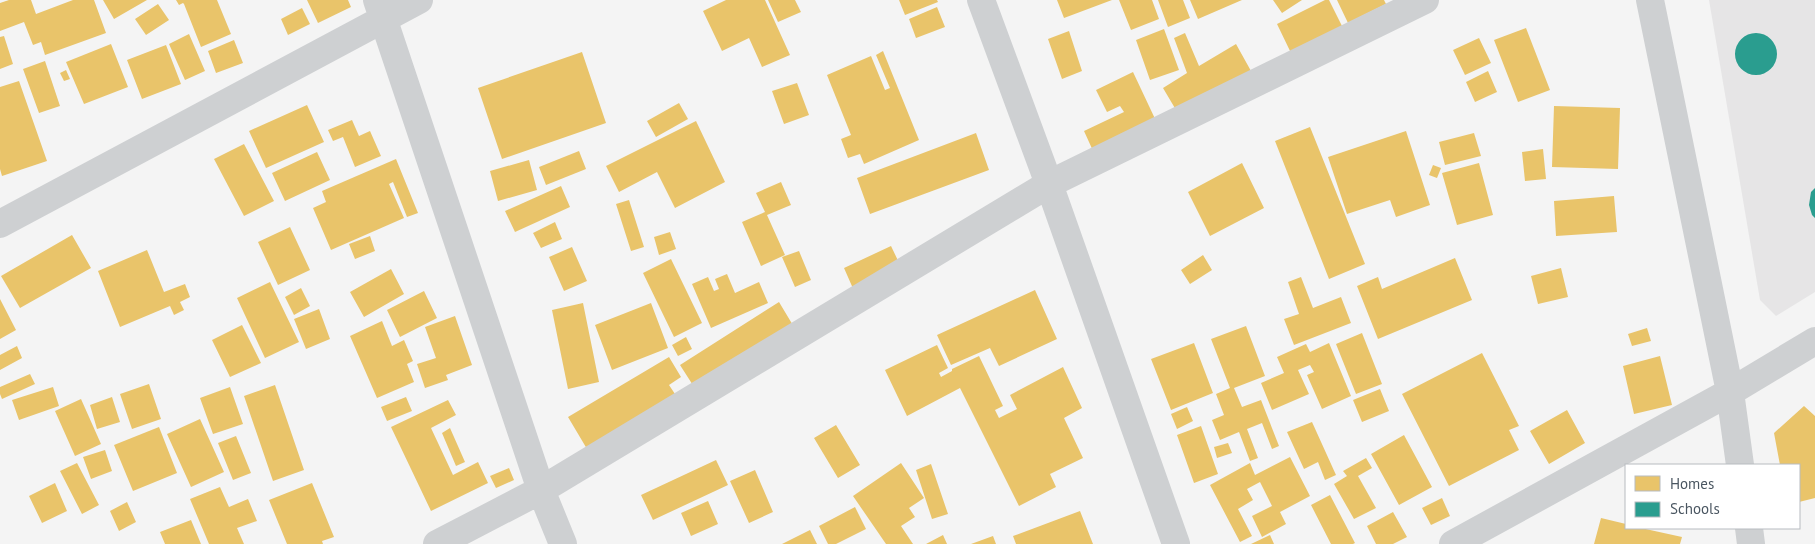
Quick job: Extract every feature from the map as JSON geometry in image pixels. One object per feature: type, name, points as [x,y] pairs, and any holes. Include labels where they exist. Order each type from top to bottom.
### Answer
[{"type":"street","points":[[0,224],[380,10],[419,0]]},
{"type":"street","points":[[981,0],[1049,184],[1176,544]]},
{"type":"street","points":[[437,544],[541,490],[1049,184],[1425,0]]},
{"type":"street","points":[[1650,0],[1730,392],[1740,464]]},
{"type":"street","points":[[380,10],[541,490],[564,544]]},
{"type":"street","points":[[1453,544],[1730,392],[1815,341]]},
{"type":"street","points":[[1749,529],[1751,544]]},
{"type":"shaded area","points":[[1709,0],[1815,0],[1815,292],[1776,316],[1760,300]]},
{"type":"building: Homes","points":[[9,0],[31,0],[36,14],[73,0],[94,0],[106,33],[45,55],[41,42],[33,45],[24,22],[0,31],[0,3]]},
{"type":"building: Homes","points":[[103,0],[147,0],[114,19]]},
{"type":"building: Homes","points":[[176,0],[217,0],[231,34],[201,47],[184,4],[179,5]]},
{"type":"building: Homes","points":[[307,0],[348,0],[351,7],[318,23]]},
{"type":"building: Homes","points":[[726,0],[765,0],[790,55],[762,67],[749,38],[722,51],[703,11]]},
{"type":"building: Homes","points":[[768,0],[795,0],[801,12],[778,22]]},
{"type":"building: Homes","points":[[899,0],[937,0],[938,2],[905,15]]},
{"type":"building: Homes","points":[[1057,0],[1112,0],[1064,18]]},
{"type":"building: Homes","points":[[1119,0],[1152,0],[1159,19],[1131,30]]},
{"type":"building: Homes","points":[[1158,0],[1183,0],[1190,18],[1168,27]]},
{"type":"building: Homes","points":[[1190,0],[1242,0],[1198,19]]},
{"type":"building: Homes","points":[[1273,0],[1302,0],[1282,13]]},
{"type":"building: Homes","points":[[1325,0],[1329,0],[1343,28],[1291,53],[1277,24]]},
{"type":"building: Homes","points":[[1337,0],[1384,0],[1386,4],[1348,23]]},
{"type":"building: Homes","points":[[158,4],[169,20],[146,35],[135,19]]},
{"type":"building: Homes","points":[[937,7],[945,27],[916,38],[909,19]]},
{"type":"building: Homes","points":[[302,8],[310,24],[288,35],[281,19]]},
{"type":"building: Homes","points":[[1526,28],[1550,90],[1518,102],[1494,40]]},
{"type":"building: Homes","points":[[1164,29],[1179,70],[1150,80],[1136,40]]},
{"type":"building: Homes","points":[[1069,31],[1082,71],[1062,79],[1048,39]]},
{"type":"building: Homes","points":[[1185,33],[1199,66],[1236,44],[1251,71],[1179,115],[1163,88],[1187,73],[1174,38]]},
{"type":"building: Homes","points":[[189,34],[205,71],[185,80],[169,44]]},
{"type":"building: Homes","points":[[4,36],[13,64],[0,69],[0,37]]},
{"type":"building: Homes","points":[[1479,38],[1491,63],[1465,75],[1453,50]]},
{"type":"building: Homes","points":[[234,40],[243,63],[216,73],[208,51]]},
{"type":"building: Homes","points":[[111,44],[128,87],[84,104],[66,62]]},
{"type":"building: Homes","points":[[166,45],[181,84],[142,99],[127,60]]},
{"type":"building: Homes","points":[[883,51],[919,140],[864,164],[860,154],[848,158],[841,139],[851,135],[827,75],[871,56],[885,90],[890,88],[876,55]]},
{"type":"building: Homes","points":[[582,52],[606,123],[502,159],[478,88]]},
{"type":"building: Homes","points":[[45,61],[60,106],[39,113],[23,69]]},
{"type":"building: Homes","points":[[66,70],[70,79],[64,81],[60,73]]},
{"type":"building: Homes","points":[[1488,71],[1497,92],[1475,102],[1466,82]]},
{"type":"building: Homes","points":[[1133,72],[1157,123],[1094,153],[1084,131],[1124,112],[1120,106],[1107,112],[1096,90]]},
{"type":"building: Homes","points":[[19,81],[47,161],[2,176],[0,169],[0,87]]},
{"type":"building: Homes","points":[[797,83],[809,115],[784,124],[772,91]]},
{"type":"building: Homes","points":[[679,103],[688,119],[656,137],[647,121]]},
{"type":"building: Homes","points":[[307,105],[324,142],[266,168],[249,131]]},
{"type":"building: Homes","points":[[1554,106],[1620,108],[1618,169],[1552,167]]},
{"type":"building: Homes","points":[[352,120],[359,136],[370,131],[381,156],[355,167],[343,137],[333,141],[328,130]]},
{"type":"building: Homes","points":[[696,121],[725,182],[675,208],[657,172],[619,192],[606,166]]},
{"type":"building: Homes","points":[[1310,127],[1365,264],[1329,279],[1275,141]]},
{"type":"building: Homes","points":[[1406,131],[1430,205],[1396,217],[1390,200],[1347,214],[1328,157]]},
{"type":"building: Homes","points":[[976,133],[989,170],[870,214],[857,178]]},
{"type":"building: Homes","points":[[1474,133],[1481,156],[1445,165],[1439,142]]},
{"type":"building: Homes","points":[[244,144],[274,201],[244,216],[214,159]]},
{"type":"building: Homes","points":[[1543,149],[1546,179],[1525,181],[1522,152]]},
{"type":"building: Homes","points":[[579,151],[586,169],[546,185],[539,167]]},
{"type":"building: Homes","points":[[317,152],[330,180],[285,201],[272,173]]},
{"type":"building: Homes","points":[[396,159],[418,213],[407,217],[393,182],[389,184],[404,218],[331,250],[313,208],[326,202],[322,191]]},
{"type":"building: Homes","points":[[529,160],[537,190],[498,201],[490,171]]},
{"type":"building: Homes","points":[[1242,163],[1264,208],[1210,236],[1188,192]]},
{"type":"building: Homes","points":[[1479,163],[1493,215],[1457,225],[1442,173]]},
{"type":"building: Homes","points":[[1433,165],[1441,168],[1437,178],[1429,175]]},
{"type":"building: Homes","points":[[781,182],[791,205],[767,215],[785,255],[761,266],[742,222],[765,212],[756,193]]},
{"type":"building: Homes","points":[[561,186],[570,207],[515,232],[505,211]]},
{"type":"building: Homes","points":[[1614,196],[1617,232],[1556,236],[1554,201]]},
{"type":"building: Homes","points":[[629,200],[644,247],[631,251],[616,204]]},
{"type":"building: Homes","points":[[555,222],[562,239],[541,248],[533,233]]},
{"type":"building: Homes","points":[[290,227],[310,270],[278,285],[258,242]]},
{"type":"building: Homes","points":[[670,232],[676,249],[659,255],[654,237]]},
{"type":"building: Homes","points":[[72,235],[91,268],[20,308],[1,276]]},
{"type":"building: Homes","points":[[370,236],[375,251],[355,259],[349,244]]},
{"type":"building: Homes","points":[[891,246],[903,271],[855,293],[844,268]]},
{"type":"building: Homes","points":[[572,247],[587,281],[564,291],[549,257]]},
{"type":"building: Homes","points":[[147,250],[164,292],[185,284],[190,297],[180,302],[184,310],[174,315],[170,306],[120,327],[98,271]]},
{"type":"building: Homes","points":[[799,251],[811,280],[795,287],[782,257]]},
{"type":"building: Homes","points":[[1203,255],[1212,270],[1190,284],[1181,270]]},
{"type":"building: Homes","points":[[1455,258],[1472,300],[1378,339],[1357,286],[1378,277],[1382,289]]},
{"type":"building: Homes","points":[[671,259],[702,323],[674,337],[643,273]]},
{"type":"building: Homes","points":[[1561,268],[1568,297],[1538,304],[1531,276]]},
{"type":"building: Homes","points":[[391,269],[404,294],[364,317],[350,292]]},
{"type":"building: Homes","points":[[727,274],[735,293],[759,282],[768,303],[711,328],[692,284],[708,277],[714,291],[719,289],[715,279]]},
{"type":"building: Homes","points":[[1301,277],[1313,308],[1341,297],[1351,323],[1294,345],[1284,319],[1299,314],[1288,282]]},
{"type":"building: Homes","points":[[270,282],[299,342],[265,358],[237,298]]},
{"type":"building: Homes","points":[[301,288],[310,306],[294,315],[285,297]]},
{"type":"building: Homes","points":[[1035,290],[1057,339],[999,366],[990,348],[951,365],[937,335]]},
{"type":"building: Homes","points":[[424,291],[437,318],[400,337],[387,310]]},
{"type":"building: Homes","points":[[0,299],[16,330],[0,339]]},
{"type":"building: Homes","points":[[779,302],[794,327],[696,390],[680,365]]},
{"type":"building: Homes","points":[[583,303],[599,382],[568,389],[552,310]]},
{"type":"building: Homes","points":[[651,303],[668,348],[612,370],[595,325]]},
{"type":"building: Homes","points":[[319,309],[330,339],[306,349],[294,319]]},
{"type":"building: Homes","points":[[455,316],[472,365],[446,375],[448,380],[425,388],[417,364],[436,358],[425,327]]},
{"type":"building: Homes","points":[[382,321],[392,346],[404,340],[413,361],[407,364],[414,382],[377,398],[350,336]]},
{"type":"building: Homes","points":[[242,325],[261,363],[230,377],[212,340]]},
{"type":"building: Homes","points":[[1246,326],[1265,376],[1234,388],[1242,407],[1261,400],[1279,446],[1272,449],[1262,423],[1247,429],[1258,458],[1250,461],[1239,432],[1220,440],[1212,420],[1224,415],[1216,394],[1230,388],[1211,339]]},
{"type":"building: Homes","points":[[1647,328],[1651,341],[1632,346],[1628,334]]},
{"type":"building: Homes","points":[[1362,333],[1382,384],[1356,394],[1336,344]]},
{"type":"building: Homes","points":[[686,337],[692,349],[678,356],[672,345]]},
{"type":"building: Homes","points":[[1194,343],[1213,393],[1171,410],[1151,359]]},
{"type":"building: Homes","points":[[1329,343],[1351,396],[1322,409],[1307,375],[1314,372],[1310,365],[1298,370],[1309,394],[1272,410],[1261,383],[1284,373],[1277,357],[1306,344],[1310,352]]},
{"type":"building: Homes","points":[[937,345],[948,368],[939,373],[941,377],[952,371],[952,369],[979,356],[1003,406],[995,410],[999,418],[1017,409],[1010,395],[1063,367],[1082,408],[1064,418],[1083,458],[1050,474],[1056,487],[1019,506],[960,388],[907,416],[885,370]]},
{"type":"building: Homes","points":[[17,346],[22,358],[0,370],[0,355]]},
{"type":"building: Homes","points":[[1482,353],[1519,426],[1509,430],[1519,450],[1449,486],[1402,394]]},
{"type":"building: Homes","points":[[1660,356],[1672,405],[1634,414],[1623,366]]},
{"type":"building: Homes","points":[[669,357],[681,377],[669,385],[679,400],[590,454],[568,417]]},
{"type":"building: Homes","points":[[30,374],[35,384],[2,399],[0,387]]},
{"type":"building: Homes","points":[[149,384],[161,419],[132,429],[120,394]]},
{"type":"building: Homes","points":[[275,385],[304,470],[273,481],[244,396]]},
{"type":"building: Homes","points":[[53,387],[59,406],[19,420],[12,400]]},
{"type":"building: Homes","points":[[230,387],[243,424],[213,434],[200,398]]},
{"type":"building: Homes","points":[[1380,389],[1389,411],[1362,422],[1353,400]]},
{"type":"building: Homes","points":[[112,397],[120,422],[97,429],[90,405]]},
{"type":"building: Homes","points":[[406,397],[412,411],[387,421],[381,407]]},
{"type":"building: Homes","points":[[81,399],[101,444],[75,456],[55,411]]},
{"type":"building: Homes","points":[[448,400],[456,415],[431,428],[453,475],[478,462],[488,483],[431,511],[391,427]]},
{"type":"building: Homes","points":[[1804,406],[1815,416],[1815,498],[1800,502],[1800,464],[1780,464],[1774,433]]},
{"type":"building: Homes","points":[[1187,407],[1193,421],[1177,429],[1171,414]]},
{"type":"building: Homes","points":[[1567,410],[1585,443],[1549,464],[1530,431]]},
{"type":"building: Homes","points":[[200,419],[224,472],[191,487],[167,434]]},
{"type":"building: Homes","points":[[1312,422],[1336,475],[1325,480],[1318,462],[1304,469],[1287,432]]},
{"type":"building: Homes","points":[[836,425],[860,465],[838,478],[814,438]]},
{"type":"building: Homes","points":[[1201,426],[1218,474],[1194,483],[1177,435]]},
{"type":"building: Homes","points":[[159,427],[177,473],[133,491],[114,445]]},
{"type":"building: Homes","points":[[450,428],[465,462],[456,466],[442,433]]},
{"type":"building: Homes","points":[[1404,435],[1432,487],[1399,505],[1371,454]]},
{"type":"building: Homes","points":[[236,436],[251,473],[233,480],[218,443]]},
{"type":"building: Homes","points":[[1228,443],[1232,453],[1217,458],[1214,447]]},
{"type":"building: Homes","points":[[105,450],[112,471],[91,479],[83,457]]},
{"type":"building: Homes","points":[[1290,457],[1310,496],[1280,512],[1286,524],[1262,537],[1252,516],[1272,506],[1260,482],[1247,489],[1253,500],[1238,509],[1252,536],[1240,542],[1210,485],[1250,463],[1255,475]]},
{"type":"building: Homes","points":[[1366,458],[1372,468],[1358,476],[1376,508],[1354,519],[1334,484],[1347,476],[1343,471]]},
{"type":"building: Homes","points":[[716,460],[728,485],[653,520],[641,495]]},
{"type":"building: Homes","points":[[77,463],[99,505],[82,514],[60,471]]},
{"type":"building: Homes","points":[[901,463],[924,498],[909,508],[915,517],[901,526],[913,544],[886,544],[853,496]]},
{"type":"building: Homes","points":[[931,464],[948,514],[932,519],[916,470]]},
{"type":"building: Homes","points":[[509,468],[514,480],[496,488],[490,476]]},
{"type":"building: Homes","points":[[755,470],[773,512],[749,523],[730,481]]},
{"type":"building: Homes","points":[[55,483],[67,511],[42,523],[29,496]]},
{"type":"building: Homes","points":[[312,483],[334,537],[322,541],[323,544],[287,544],[269,500]]},
{"type":"building: Homes","points":[[220,487],[229,507],[248,499],[257,521],[237,528],[244,544],[209,544],[190,499]]},
{"type":"building: Homes","points":[[1330,495],[1355,543],[1353,544],[1331,544],[1311,505]]},
{"type":"building: Homes","points":[[1442,498],[1450,516],[1431,525],[1422,508]]},
{"type":"building: Homes","points":[[708,501],[718,524],[691,536],[681,513]]},
{"type":"building: Homes","points":[[127,502],[136,522],[119,531],[110,511]]},
{"type":"building: Homes","points":[[855,507],[866,529],[836,544],[828,544],[819,526]]},
{"type":"building: Homes","points":[[1080,511],[1093,544],[1016,544],[1013,536]]},
{"type":"building: Homes","points":[[1393,512],[1407,537],[1393,544],[1376,544],[1367,526]]},
{"type":"building: Homes","points":[[1601,518],[1625,524],[1625,529],[1646,529],[1682,537],[1680,544],[1594,544]]},
{"type":"building: Homes","points":[[191,520],[201,544],[165,544],[160,532]]},
{"type":"building: Homes","points":[[810,530],[817,544],[782,544]]},
{"type":"building: Homes","points":[[943,535],[947,544],[926,544]]},
{"type":"building: Homes","points":[[1270,535],[1274,544],[1251,544]]},
{"type":"building: Homes","points":[[993,536],[996,544],[971,544]]},
{"type":"building: Schools","points":[[1760,33],[1768,36],[1774,42],[1777,54],[1774,66],[1768,72],[1752,75],[1744,72],[1738,66],[1735,50],[1738,42],[1744,36]]},
{"type":"building: Schools","points":[[1815,188],[1815,218],[1809,205],[1811,192]]}]
